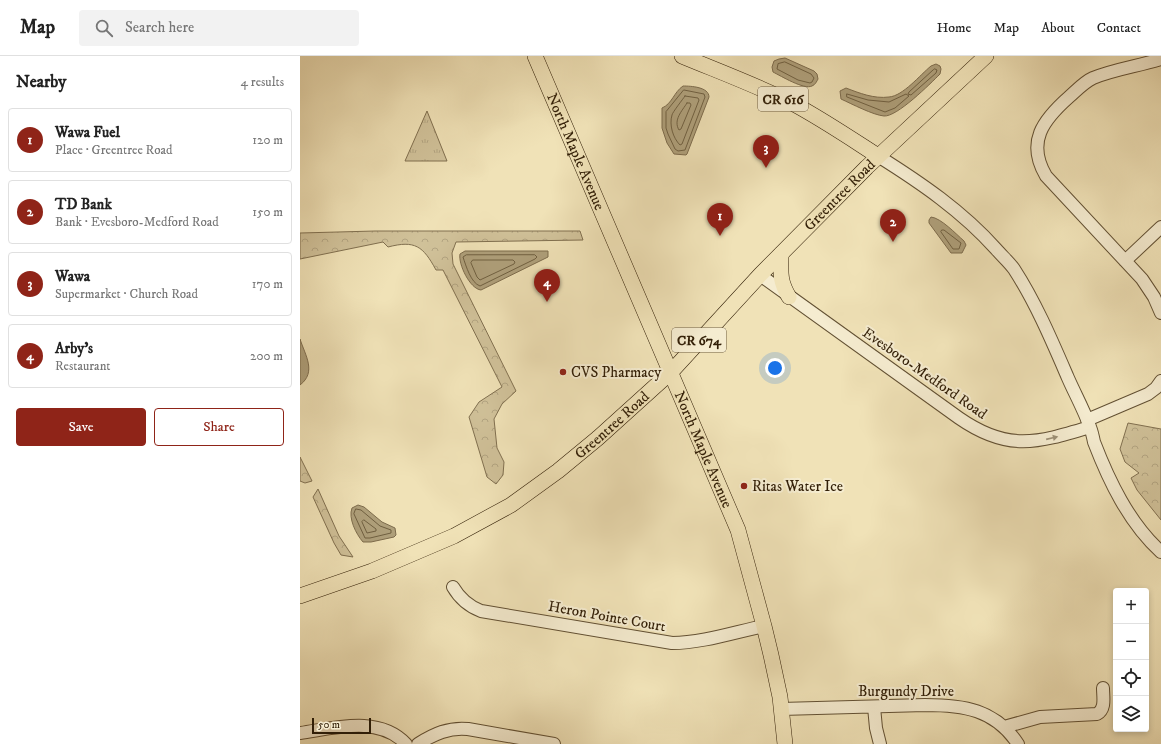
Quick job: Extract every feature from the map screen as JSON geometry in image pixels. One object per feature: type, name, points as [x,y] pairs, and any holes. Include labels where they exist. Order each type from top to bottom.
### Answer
[{"type":"main road","name":"North Maple Avenue","points":[[535,56],[738,530],[764,626],[781,709],[785,744]]},
{"type":"main road","name":"CR 616","points":[[682,56],[792,103],[829,124],[878,156]]},
{"type":"main road","name":"Greentree Road","points":[[300,596],[372,571],[454,536],[511,505],[544,483],[572,460],[670,372],[760,275],[878,156],[986,56]]},
{"type":"main road","points":[[781,254],[781,277],[789,297]]},
{"type":"street","points":[[1161,59],[1092,79],[1071,95],[1051,115],[1042,127],[1037,142],[1038,161],[1046,176],[1142,279],[1154,297],[1161,313]]},
{"type":"street","points":[[878,156],[914,179],[964,216],[1014,268],[1045,326],[1088,424],[1108,475],[1122,500],[1142,530],[1152,544],[1161,552]]},
{"type":"street","points":[[1125,261],[1161,227]]},
{"type":"street","name":"Evesboro-Medford Road","points":[[760,275],[972,427],[995,438],[1014,441],[1046,440],[1088,424],[1148,394],[1156,388],[1161,381]]},
{"type":"street","name":"Heron Pointe Court","points":[[453,587],[457,595],[464,602],[482,611],[672,643],[696,641],[764,626]]},
{"type":"street","points":[[1004,727],[1040,717],[1097,714],[1101,712],[1103,708],[1104,688]]},
{"type":"street","name":"Burgundy Drive","points":[[781,709],[949,705],[967,708],[984,714],[1004,727],[1018,744]]},
{"type":"street","points":[[874,706],[876,728],[880,744]]},
{"type":"street","points":[[300,733],[341,727],[375,726],[394,733],[406,744]]},
{"type":"street","points":[[418,744],[442,732],[459,728],[468,728],[517,741],[554,744]]},
{"type":"green space","points":[[427,111],[447,161],[405,161]]},
{"type":"green space","points":[[375,231],[580,231],[583,240],[456,242],[452,253],[453,264],[516,391],[502,404],[494,419],[497,448],[504,462],[503,475],[496,484],[487,477],[469,417],[479,402],[502,387],[443,270],[436,270],[427,255],[417,247],[405,244],[388,247],[383,242],[300,259],[300,233]]},
{"type":"green space","points":[[1128,423],[1161,429],[1161,520],[1137,490],[1131,478],[1139,473],[1125,462],[1120,449]]},
{"type":"green space","points":[[300,457],[312,481],[305,483],[300,481]]},
{"type":"green space","points":[[318,489],[339,536],[353,557],[341,555],[334,543],[313,497]]},
{"type":"water","points":[[785,58],[814,71],[817,74],[818,79],[815,84],[808,87],[804,86],[792,82],[773,72],[772,67],[774,61]]},
{"type":"water","points":[[936,64],[940,66],[940,74],[905,106],[890,115],[884,116],[874,114],[841,99],[840,91],[846,88],[861,94],[872,96],[894,96],[906,89],[931,66]]},
{"type":"water","points":[[683,86],[703,89],[709,97],[686,155],[674,154],[667,143],[662,128],[662,108],[668,104],[677,91]]},
{"type":"water","points":[[931,217],[944,223],[964,241],[966,245],[962,253],[951,253],[929,223]]},
{"type":"water","points":[[465,251],[548,251],[548,257],[481,290],[477,289],[469,281],[463,270],[460,254]]},
{"type":"water","points":[[300,339],[307,357],[309,369],[308,375],[300,385]]},
{"type":"water","points":[[358,505],[364,507],[382,522],[395,528],[396,535],[394,537],[371,542],[363,542],[355,530],[351,516],[352,508]]},
{"type":"place","name":"Wawa","points":[[766,168]]},
{"type":"place","name":"Wawa Fuel","points":[[720,236]]},
{"type":"place","name":"TD Bank","points":[[893,242]]},
{"type":"place","name":"Arby's","points":[[547,302]]},
{"type":"place","name":"CVS Pharmacy","points":[[563,372]]},
{"type":"place","name":"Ritas Water Ice","points":[[744,486]]}]
